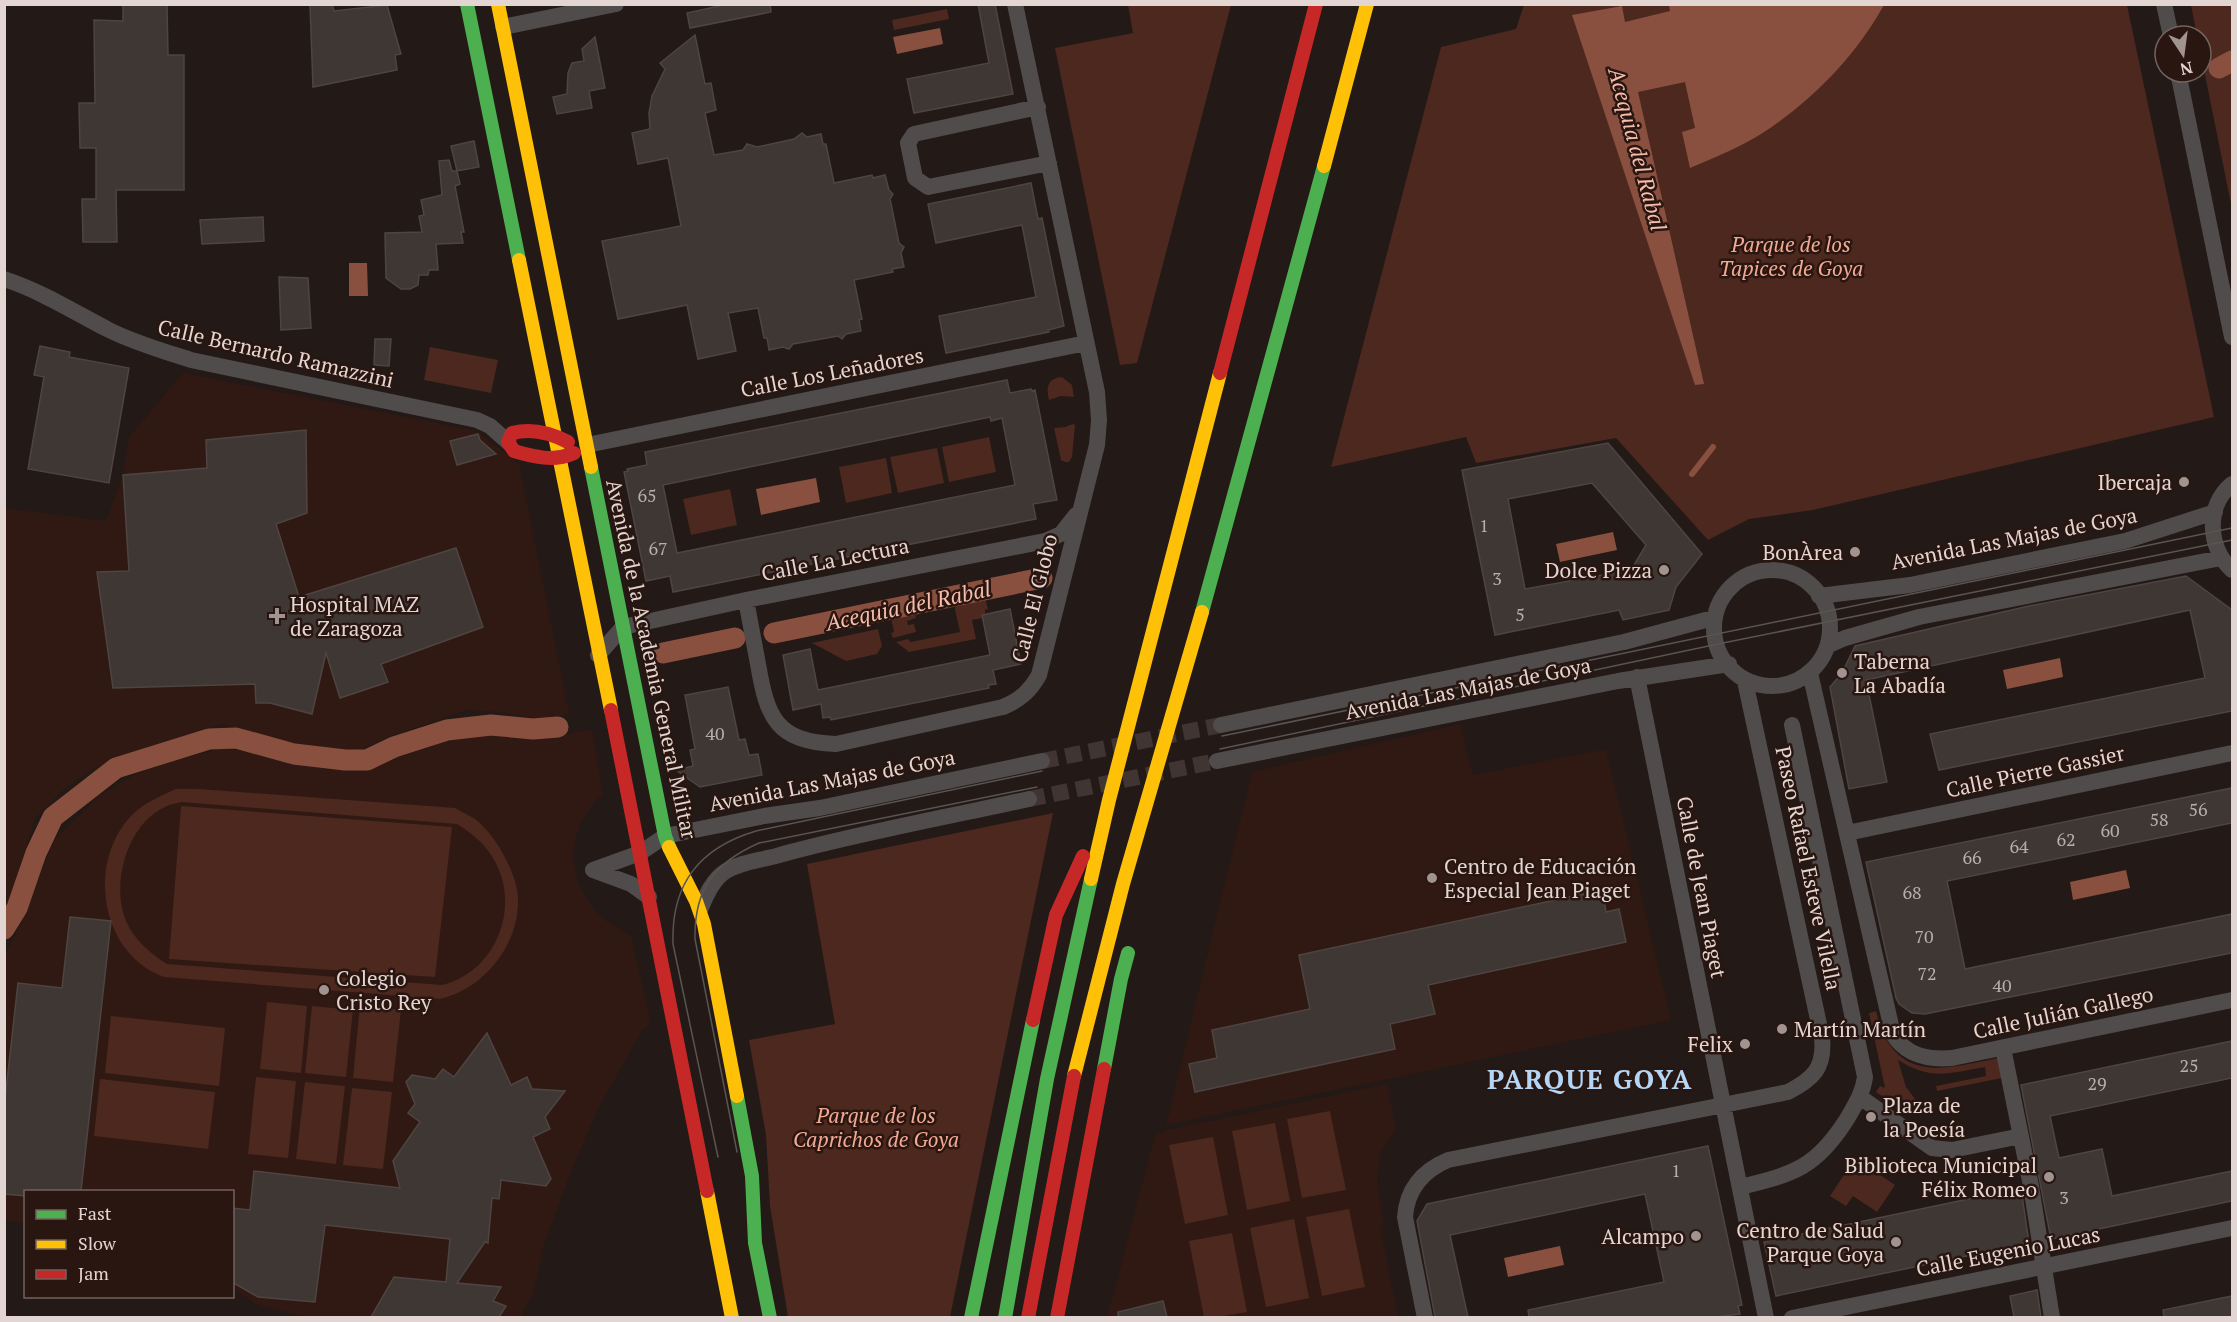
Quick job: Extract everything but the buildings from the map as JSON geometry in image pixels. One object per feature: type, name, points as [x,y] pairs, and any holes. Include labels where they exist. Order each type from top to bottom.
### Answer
[{"type":"main road","name":"Avenida de la Academia General Militar","points":[[467,4],[556,436],[574,456],[610,565],[664,836],[668,848],[701,908],[752,1176],[755,1244],[770,1317]]},
{"type":"main road","name":"Avenida de la Academia General Militar","points":[[498,4],[574,456],[598,655],[649,897],[732,1317]]},
{"type":"main road","points":[[1005,1317],[1047,1079],[1109,800],[1316,4]]},
{"type":"main road","points":[[1028,1317],[1072,1085],[1123,884],[1284,318],[1367,4]]},
{"type":"main road","points":[[508,442],[511,435],[518,431],[556,436]]},
{"type":"main road","name":"Calle Bernardo Ramazzini","points":[[508,442],[513,450],[519,452],[574,456]]},
{"type":"main road","points":[[593,546],[610,565]]},
{"type":"main road","points":[[1194,640],[1194,686]]},
{"type":"main road","points":[[972,1317],[1056,915],[1109,800]]},
{"type":"main road","points":[[1057,1317],[1121,979],[1133,934]]},
{"type":"street","points":[[503,27],[616,4]]},
{"type":"street","name":"Calle El Globo","points":[[746,600],[767,706],[771,716],[792,735],[817,743],[836,744],[1003,707],[1016,702],[1025,694],[1039,675],[1097,445],[1099,420],[1097,392],[1015,4]]},
{"type":"street","points":[[2164,4],[2168,24]]},
{"type":"street","points":[[2180,84],[2232,337]]},
{"type":"street","points":[[1038,107],[914,134],[908,143],[910,155],[915,178],[928,187],[1049,163]]},
{"type":"street","name":"Calle Bernardo Ramazzini","points":[[4,279],[146,346],[192,360],[477,420],[490,426],[508,442]]},
{"type":"street","name":"Calle Los Leñadores","points":[[574,456],[1086,343]]},
{"type":"street","points":[[1829,645],[1845,638],[1919,617],[2227,564],[2213,533],[2217,503],[2232,484]]},
{"type":"street","name":"Calle La Lectura","points":[[623,627],[746,600],[1046,541],[1061,534],[1071,524],[1080,509]]},
{"type":"street","name":"Avenida Las Majas de Goya","points":[[1819,596],[1910,585],[2125,541],[2215,512]]},
{"type":"street","points":[[1763,570],[1781,570],[1812,586],[1819,596],[1830,622],[1829,645],[1821,660],[1810,673],[1793,683],[1761,686],[1745,681],[1728,664],[1718,644],[1713,618],[1721,599],[1733,584],[1745,575],[1763,570]]},
{"type":"street","name":"Avenida Las Majas de Goya","points":[[1221,725],[1624,642],[1713,618]]},
{"type":"street","points":[[598,655],[623,627]]},
{"type":"street","name":"Avenida Las Majas de Goya","points":[[1217,761],[1637,677],[1728,664]]},
{"type":"street","name":"Paseo Rafael Esteve Vilella","points":[[1810,673],[1893,1035],[1904,1048]]},
{"type":"street","name":"Calle de Jean Piaget","points":[[1637,677],[1766,1317]]},
{"type":"street","name":"Paseo Rafael Esteve Vilella","points":[[1723,1106],[1788,1092],[1802,1085],[1820,1066],[1823,1050],[1745,681]]},
{"type":"street","name":"Paseo Rafael Esteve Vilella","points":[[1792,725],[1865,1077],[1860,1097]]},
{"type":"street","name":"Calle Pierre Gassier","points":[[1846,833],[2232,753]]},
{"type":"street","name":"Avenida Las Majas de Goya","points":[[649,897],[631,884],[593,870],[640,853],[664,836],[764,816],[820,808],[1042,761]]},
{"type":"street","points":[[701,908],[719,876],[727,870],[745,864],[824,843],[1029,800]]},
{"type":"street","name":"Calle Julián Gallego","points":[[1904,1048],[1922,1058],[1934,1059],[2003,1048],[2232,1000]]},
{"type":"street","points":[[2003,1048],[2031,1186],[2052,1317]]},
{"type":"street","points":[[1740,1188],[1778,1178],[1805,1166],[1823,1152],[1860,1097],[1932,1148],[1952,1149],[2021,1136]]},
{"type":"street","points":[[1425,1317],[1405,1217],[1406,1205],[1415,1184],[1434,1166],[1448,1160],[1723,1106]]},
{"type":"street","name":"Calle Eugenio Lucas","points":[[1792,1317],[2232,1228]]},
{"type":"shaded area","name":"Hospital MAZ de Zaragoza","points":[[183,373],[477,431],[519,464],[569,714],[545,720],[500,712],[467,710],[389,737],[353,753],[311,748],[222,724],[95,768],[66,787],[35,818],[5,917],[5,508],[106,521],[123,475],[129,437]]},
{"type":"shaded area","name":"Centro de Educación Especial Jean Piaget","points":[[1460,724],[1473,775],[1606,749],[1671,1020],[1166,1125],[1252,772]]},
{"type":"shaded area","name":"Colegio Cristo Rey","points":[[592,729],[603,794],[594,802],[580,824],[574,847],[578,882],[594,909],[605,920],[631,936],[651,1024],[643,1029],[599,1107],[572,1169],[544,1245],[533,1294],[520,1317],[307,1317],[256,1304],[234,1290],[234,1190],[24,1190],[24,1224],[5,1220],[5,955],[26,913],[53,841],[99,796],[134,775],[178,759],[220,749],[253,751],[329,770],[360,770],[454,737],[489,731],[552,737]]},
{"type":"shaded area","points":[[1387,1084],[1396,1129],[1381,1151],[1377,1181],[1384,1224],[1380,1225],[1398,1317],[1107,1318],[1155,1135],[1168,1130]]},
{"type":"green space","points":[[1128,5],[1231,5],[1137,363],[1120,365],[1055,48],[1133,33]]},
{"type":"green space","name":"Parque de los Tapices de Goya","points":[[1524,5],[2127,5],[2214,417],[1813,510],[1749,519],[1708,540],[1616,438],[1476,463],[1466,437],[1331,467],[1441,47],[1516,29]]},
{"type":"green space","points":[[2191,5],[2232,5],[2232,209],[2207,84],[2213,84],[2213,24],[2195,24]]},
{"type":"green space","points":[[947,9],[949,19],[894,30],[892,20]]},
{"type":"green space","points":[[430,347],[498,360],[491,393],[424,380]]},
{"type":"green space","points":[[1062,377],[1072,385],[1074,397],[1061,396],[1049,400],[1049,384],[1053,379]]},
{"type":"green space","points":[[1075,425],[1072,457],[1069,462],[1065,462],[1061,460],[1054,428]]},
{"type":"green space","points":[[989,437],[996,472],[949,482],[942,447]]},
{"type":"green space","points":[[937,448],[944,483],[898,493],[890,457]]},
{"type":"green space","points":[[886,458],[892,493],[846,503],[839,467]]},
{"type":"green space","points":[[730,489],[737,525],[691,535],[683,499]]},
{"type":"green space","points":[[985,598],[988,609],[982,615],[983,618],[972,620],[976,639],[909,652],[896,642],[908,639],[911,642],[960,632],[954,605]]},
{"type":"green space","points":[[915,613],[916,618],[907,621],[908,625],[914,624],[916,632],[893,638],[891,618]]},
{"type":"green space","points":[[878,629],[882,646],[877,654],[846,661],[812,643]]},
{"type":"green space","points":[[176,789],[455,808],[475,819],[490,834],[504,855],[514,877],[518,898],[517,915],[506,948],[485,975],[456,994],[440,999],[164,977],[142,965],[126,949],[114,928],[107,905],[105,881],[109,857],[118,835],[132,815],[152,800]],"holes":[[[182,802],[457,824],[476,838],[491,855],[500,874],[505,893],[504,913],[491,951],[478,966],[461,978],[442,985],[167,964],[140,942],[123,912],[120,896],[121,878],[130,844],[139,829],[151,816],[165,807]]]},
{"type":"green space","points":[[181,806],[452,827],[435,977],[169,959]]},
{"type":"green space","name":"Parque de los Caprichos de Goya","points":[[1053,813],[950,1317],[788,1317],[770,1206],[766,1135],[749,1040],[835,1024],[807,864]]},
{"type":"green space","points":[[267,1002],[307,1006],[301,1073],[260,1069]]},
{"type":"green space","points":[[360,1005],[401,1010],[393,1082],[353,1078]]},
{"type":"green space","points":[[312,1006],[353,1010],[346,1077],[305,1073]]},
{"type":"green space","points":[[1876,1011],[1884,1034],[1895,1051],[1907,1061],[1939,1068],[1998,1058],[2002,1078],[1937,1091],[1936,1086],[1986,1076],[1985,1067],[1941,1074],[1921,1071],[1898,1060],[1906,1087],[1925,1112],[1924,1114],[1896,1095],[1891,1102],[1876,1092],[1880,1086],[1885,1088],[1869,1013]]},
{"type":"green space","points":[[111,1016],[225,1028],[219,1086],[105,1073]]},
{"type":"green space","points":[[256,1077],[296,1081],[288,1158],[248,1154]]},
{"type":"green space","points":[[100,1079],[215,1092],[208,1149],[94,1136]]},
{"type":"green space","points":[[305,1082],[345,1086],[336,1164],[296,1159]]},
{"type":"green space","points":[[352,1088],[392,1092],[383,1169],[343,1165]]},
{"type":"green space","points":[[1330,1111],[1346,1190],[1302,1198],[1287,1119]]},
{"type":"green space","points":[[1275,1123],[1290,1201],[1247,1210],[1232,1131]]},
{"type":"green space","points":[[1213,1137],[1228,1215],[1185,1224],[1169,1145]]},
{"type":"green space","points":[[1855,1158],[1895,1185],[1877,1212],[1853,1196],[1846,1206],[1830,1196]]},
{"type":"green space","points":[[1349,1209],[1365,1287],[1322,1296],[1306,1217]]},
{"type":"green space","points":[[1294,1219],[1309,1298],[1266,1307],[1250,1228]]},
{"type":"green space","points":[[1232,1233],[1247,1312],[1204,1317],[1189,1241]]},
{"type":"water","points":[[1669,5],[1884,5],[1860,43],[1846,60],[1797,108],[1753,139],[1690,168],[1682,132],[1695,128],[1685,82],[1638,92],[1704,384],[1695,385],[1572,15],[1622,6],[1625,22],[1670,11]]},
{"type":"water","points":[[940,28],[943,44],[897,54],[893,37]]},
{"type":"water","points":[[349,263],[367,263],[368,296],[349,296]]},
{"type":"water","points":[[816,478],[820,502],[761,515],[756,489]]},
{"type":"water","points":[[1613,532],[1617,550],[1560,562],[1556,544]]},
{"type":"water","points":[[2060,658],[2063,677],[2007,689],[2003,670]]},
{"type":"water","points":[[2126,870],[2130,888],[2073,900],[2070,882]]},
{"type":"water","points":[[1560,1246],[1564,1265],[1508,1277],[1504,1258]]},
{"type":"waterway","name":"Acequia del Rabal","points":[[2219,68],[2232,61]]},
{"type":"waterway","name":"Acequia del Rabal","points":[[1692,474],[1713,447]]},
{"type":"waterway","name":"Acequia del Rabal","points":[[774,633],[1042,578]]},
{"type":"waterway","name":"Acequia del Rabal","points":[[663,653],[735,638]]},
{"type":"waterway","name":"Acequia del Rabal","points":[[4,929],[17,908],[36,853],[53,817],[116,768],[209,739],[236,738],[294,754],[345,760],[367,760],[394,747],[447,730],[491,725],[533,729],[558,727]]},
{"type":"tunnel","points":[[1042,761],[1221,725]]},
{"type":"tunnel","points":[[1029,799],[1217,761]]},
{"type":"tram line","points":[[1222,736],[2232,528]]},
{"type":"tram line","points":[[1220,749],[1718,644],[2232,540]]},
{"type":"tram line","points":[[718,1157],[673,944],[677,903],[692,871],[719,847],[756,831],[1042,771]]},
{"type":"tram line","points":[[737,1152],[695,939],[698,906],[703,892],[719,869],[730,859],[759,843],[1037,787]]},
{"type":"traffic: fast","points":[[467,4],[519,260]]},
{"type":"traffic: fast","points":[[1202,612],[1324,166]]},
{"type":"traffic: fast","points":[[591,467],[669,847]]},
{"type":"traffic: fast","points":[[1005,1318],[1047,1079],[1091,879]]},
{"type":"traffic: fast","points":[[1104,1069],[1128,953]]},
{"type":"traffic: fast","points":[[971,1318],[1033,1020]]},
{"type":"traffic: fast","points":[[737,1096],[752,1176],[755,1243],[770,1318]]},
{"type":"traffic: slow","points":[[498,4],[591,467]]},
{"type":"traffic: slow","points":[[1324,166],[1367,4]]},
{"type":"traffic: slow","points":[[519,260],[611,710]]},
{"type":"traffic: slow","points":[[1091,879],[1109,800],[1220,373]]},
{"type":"traffic: slow","points":[[1074,1076],[1123,884],[1202,612]]},
{"type":"traffic: slow","points":[[669,847],[696,901],[704,924],[737,1096]]},
{"type":"traffic: slow","points":[[707,1191],[732,1318]]},
{"type":"traffic: jam","points":[[1220,373],[1316,4]]},
{"type":"traffic: jam","points":[[568,442],[534,431],[512,433],[508,442],[514,451],[536,457],[552,458],[574,453]]},
{"type":"traffic: jam","points":[[611,710],[707,1191]]},
{"type":"traffic: jam","points":[[1033,1020],[1056,915],[1083,856]]},
{"type":"traffic: jam","points":[[1057,1318],[1104,1069]]},
{"type":"traffic: jam","points":[[1028,1318],[1074,1076]]},
{"type":"place","name":"Ibercaja","points":[[2184,482]]},
{"type":"place","name":"BonÀrea","points":[[1855,552]]},
{"type":"place","name":"Dolce Pizza","points":[[1664,570]]},
{"type":"place","name":"Hospital MAZ de Zaragoza","points":[[277,616]]},
{"type":"place","name":"Taberna La Abadía","points":[[1842,673]]},
{"type":"place","name":"Centro de Educación Especial Jean Piaget","points":[[1432,878]]},
{"type":"place","name":"Colegio Cristo Rey","points":[[324,990]]},
{"type":"place","name":"Martín Martín","points":[[1782,1029]]},
{"type":"place","name":"Felix","points":[[1745,1044]]},
{"type":"place","name":"Plaza de la Poesía","points":[[1871,1117]]},
{"type":"place","name":"Biblioteca Municipal Félix Romeo","points":[[2049,1177]]},
{"type":"place","name":"Alcampo","points":[[1696,1236]]},
{"type":"place","name":"Centro de Salud Parque Goya","points":[[1896,1242]]},
{"type":"district","name":"PARQUE GOYA","points":[[1590,1079]]}]
